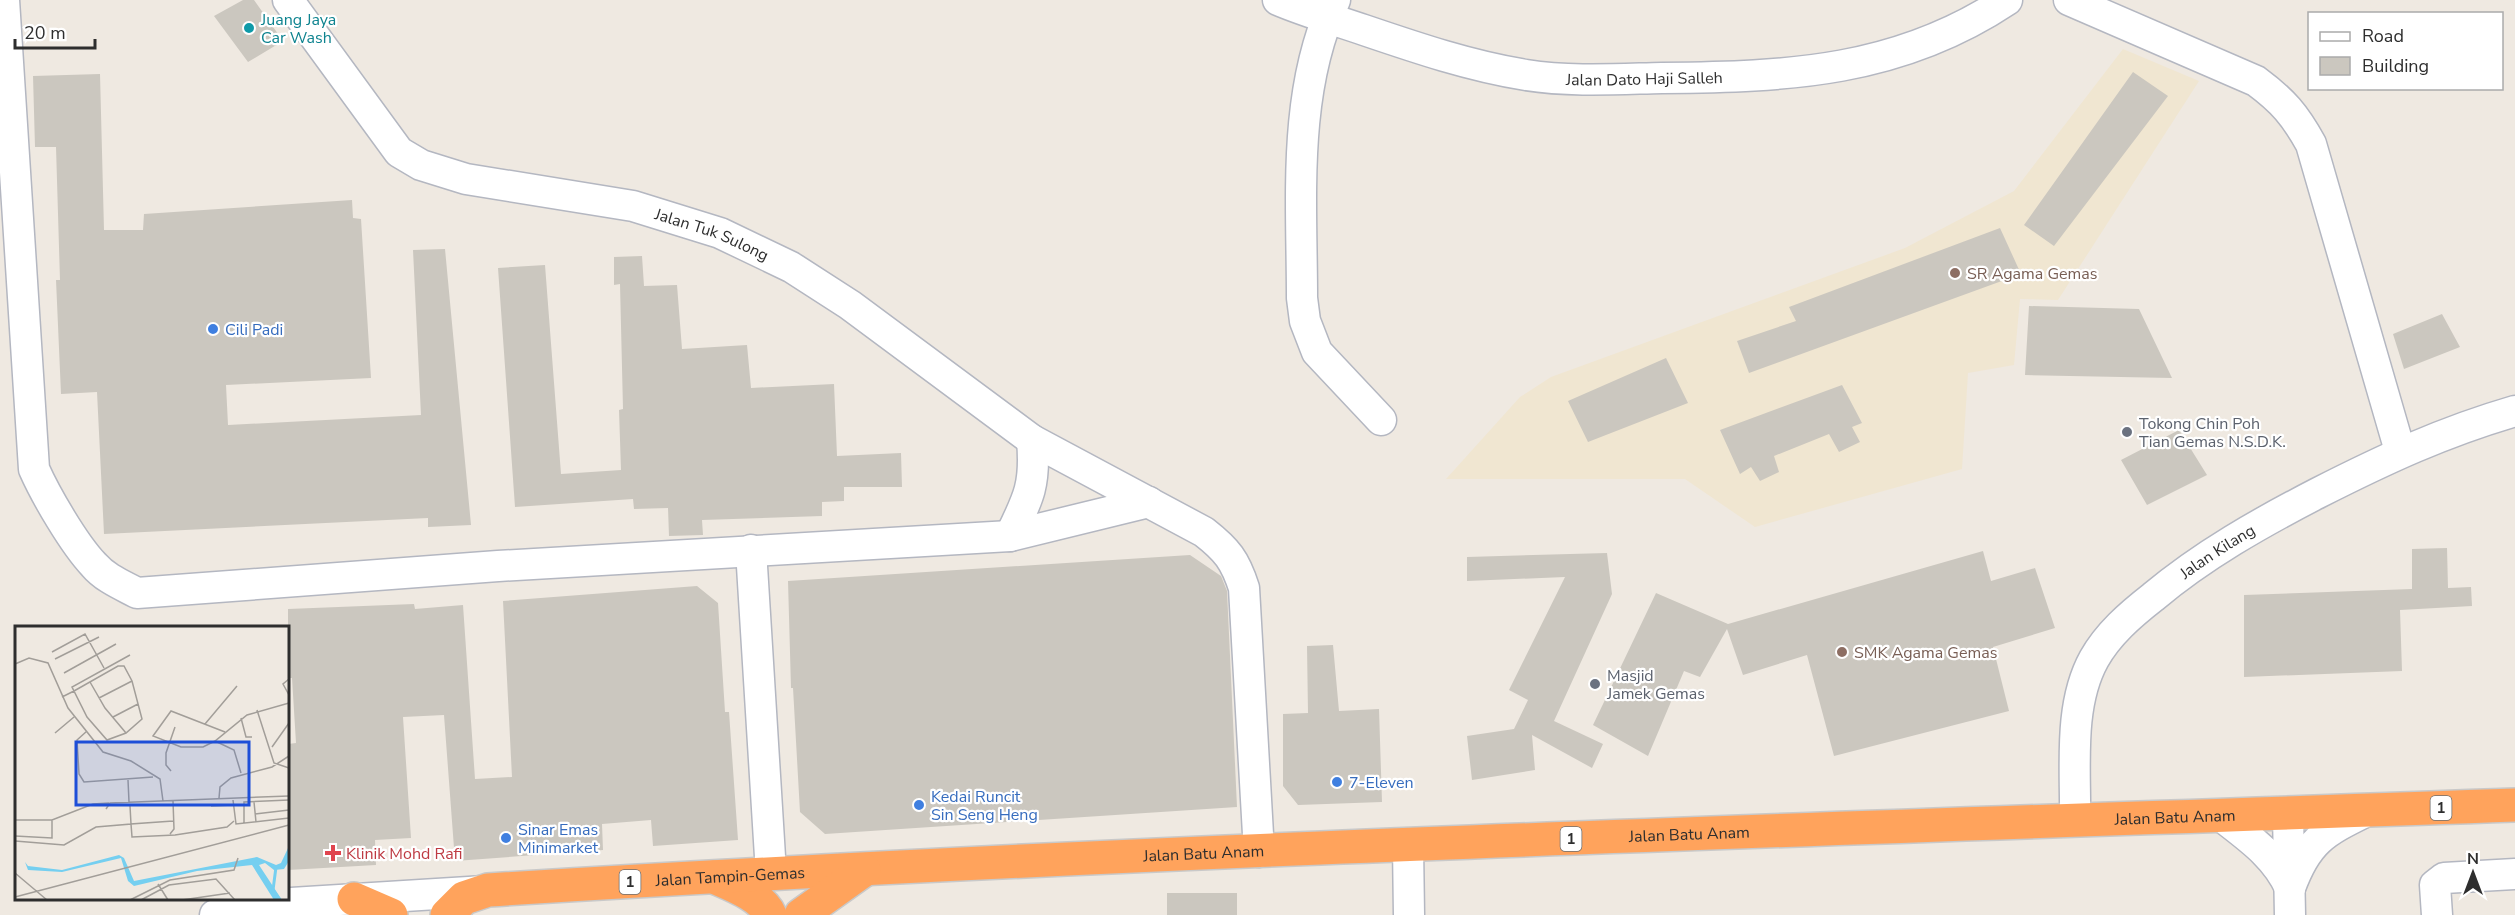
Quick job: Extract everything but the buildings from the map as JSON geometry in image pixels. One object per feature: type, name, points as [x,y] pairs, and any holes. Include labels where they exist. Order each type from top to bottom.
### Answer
[{"type":"highway","name":"Jalan Batu Anam","points":[[864,870],[1408,846],[2515,805]]},
{"type":"highway","name":"Jalan Tampin-Gemas","points":[[488,890],[771,873],[864,870]]},
{"type":"highway","points":[[801,915],[864,870]]},
{"type":"highway","points":[[714,877],[743,890],[768,910],[770,915]]},
{"type":"highway","name":"1","points":[[447,915],[464,898],[488,890]]},
{"type":"highway","points":[[354,899],[391,915]]},
{"type":"street","points":[[4,0],[34,470],[43,489],[93,565],[112,580],[137,593],[751,550],[1010,536],[1149,502]]},
{"type":"street","name":"Jalan Tuk Sulong","points":[[288,0],[399,152],[421,165],[466,178],[633,206],[720,233],[792,267],[850,305],[1032,440],[1204,532],[1216,541],[1236,563],[1244,588],[1259,852]]},
{"type":"street","name":"Jalan Dato Haji Salleh","points":[[1278,0],[1331,9],[1447,58],[1525,75],[1564,80],[1739,77],[1792,74],[1853,65],[1970,24],[2007,0]]},
{"type":"street","points":[[2069,0],[2256,81],[2278,97],[2296,117],[2311,144],[2400,451]]},
{"type":"street","points":[[1331,9],[1313,63],[1302,150],[1302,298],[1305,321],[1317,352],[1381,420]]},
{"type":"street","name":"Jalan Kilang","points":[[2075,821],[2076,737],[2080,705],[2093,661],[2104,642],[2126,619],[2175,578],[2252,527],[2400,451],[2471,424],[2515,411]]},
{"type":"street","points":[[1010,536],[1028,500],[1035,470],[1032,440]]},
{"type":"street","points":[[751,550],[771,873]]},
{"type":"street","points":[[2290,902],[2300,861],[2319,837],[2367,811]]},
{"type":"street","points":[[2288,814],[2290,902]]},
{"type":"street","points":[[2221,816],[2266,852],[2283,872],[2290,902]]},
{"type":"street","points":[[1408,846],[1409,915]]},
{"type":"street","points":[[2438,915],[2436,885],[2444,878],[2515,874]]},
{"type":"street","points":[[215,915],[244,906],[488,890]]},
{"type":"shaded area","name":"SR Agama Gemas","points":[[2123,49],[2199,81],[2058,300],[2020,299],[2014,365],[1968,373],[1962,469],[1755,527],[1685,479],[1446,479],[1520,397],[1551,377],[1905,248],[2014,191]]},
{"type":"place","name":"Juang Jaya Car Wash","points":[[249,28]]},
{"type":"place","name":"SR Agama Gemas","points":[[1955,273]]},
{"type":"place","name":"Cili Padi","points":[[213,329]]},
{"type":"place","name":"Tokong Chin Poh Tian Gemas N.S.D.K.","points":[[2127,432]]},
{"type":"place","name":"SMK Agama Gemas","points":[[1842,652]]},
{"type":"place","name":"Masjid Jamek Gemas","points":[[1595,684]]},
{"type":"place","name":"7-Eleven","points":[[1337,782]]},
{"type":"place","name":"Kedai Runcit Sin Seng Heng","points":[[919,805]]},
{"type":"place","name":"Sinar Emas Minimarket","points":[[506,838]]},
{"type":"place","name":"Klinik Mohd Rafi","points":[[333,853]]}]
